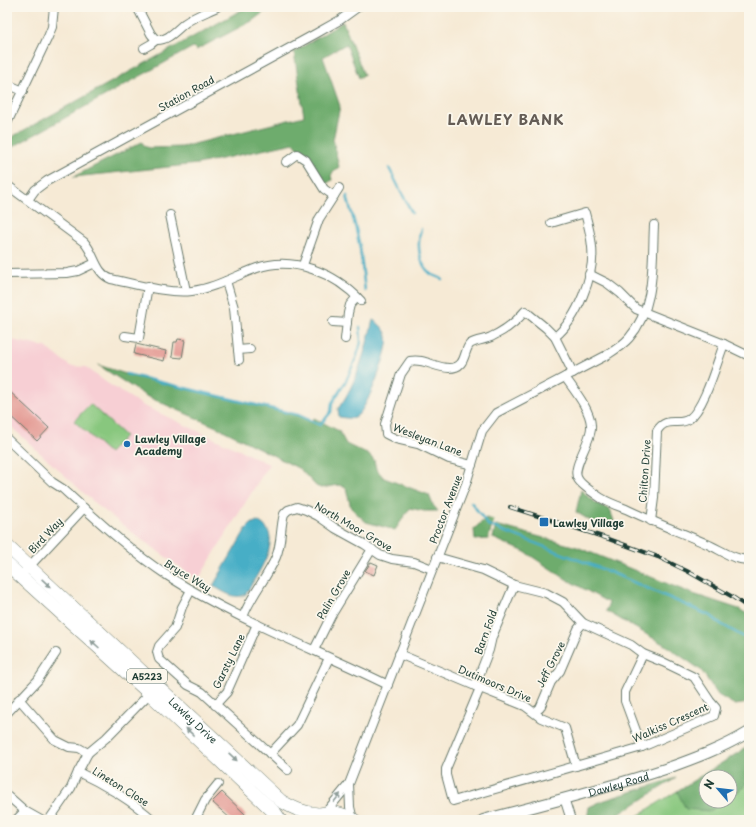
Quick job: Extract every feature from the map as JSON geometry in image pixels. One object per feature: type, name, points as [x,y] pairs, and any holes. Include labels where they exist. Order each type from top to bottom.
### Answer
[{"type":"main road","name":"Lawley Drive","points":[[7,546],[25,572],[153,690],[281,801],[294,809],[317,815]]},
{"type":"main road","name":"Lawley Drive","points":[[7,564],[25,572]]},
{"type":"main road","name":"Lawley Drive","points":[[153,690],[270,808],[280,820]]},
{"type":"main road","name":"A5223","points":[[317,815],[344,814],[354,820]]},
{"type":"street","points":[[7,123],[48,37],[52,26],[54,7]]},
{"type":"street","points":[[137,7],[151,34],[156,40]]},
{"type":"street","points":[[144,48],[156,40],[161,40],[175,32],[185,23],[217,7]]},
{"type":"street","name":"Station Road","points":[[28,200],[35,190],[47,181],[317,33],[340,20],[358,7]]},
{"type":"street","points":[[7,84],[23,91]]},
{"type":"street","points":[[286,162],[297,154],[306,160],[324,189],[334,196]]},
{"type":"street","points":[[7,185],[84,242],[88,247],[95,263],[105,277],[148,286],[186,291],[208,288],[270,264],[303,265],[334,279],[359,299],[350,305],[346,340]]},
{"type":"street","points":[[303,265],[320,218],[339,188]]},
{"type":"street","points":[[551,223],[585,213],[592,248],[589,274],[580,303],[564,330],[555,337]]},
{"type":"street","points":[[170,215],[186,291]]},
{"type":"street","name":"Proctor Avenue","points":[[354,820],[350,807],[349,784],[472,466],[476,446],[482,431],[496,413],[607,355],[629,338],[644,313],[648,303],[651,283],[654,225]]},
{"type":"street","points":[[7,274],[67,273],[78,271],[95,263]]},
{"type":"street","points":[[589,274],[607,283],[620,293],[636,309],[724,344],[749,356]]},
{"type":"street","points":[[226,282],[234,308],[239,360]]},
{"type":"street","points":[[125,336],[140,338],[148,286]]},
{"type":"street","name":"Wesleyan Lane","points":[[472,466],[449,459],[418,444],[396,439],[386,434],[385,424],[401,374],[410,361],[415,360],[450,368],[455,366],[463,361],[469,345],[490,337],[510,325],[525,311],[555,337],[569,375]]},
{"type":"street","points":[[333,322],[347,323]]},
{"type":"street","name":"Chilton Drive","points":[[569,375],[589,415],[592,429],[590,438],[575,473],[578,479],[602,498],[650,521],[654,498],[657,431],[665,422],[688,420],[694,414],[704,396],[724,344]]},
{"type":"street","points":[[238,350],[250,349]]},
{"type":"street","name":"Bryce Way","points":[[7,439],[52,482],[141,557],[167,575],[191,590],[257,624],[388,685]]},
{"type":"street","name":"North Moor Grove","points":[[243,617],[250,600],[276,556],[282,532],[282,521],[284,514],[288,510],[297,507],[318,516],[380,555],[392,559],[414,562],[432,569]]},
{"type":"street","name":"Bird Way","points":[[25,572],[84,508]]},
{"type":"street","points":[[650,521],[707,543],[737,558],[743,560],[749,559]]},
{"type":"street","name":"Palin Grove","points":[[314,650],[331,616],[372,549]]},
{"type":"street","name":"Walkiss Crescent","points":[[437,557],[483,570],[514,585],[546,593],[563,602],[583,623],[631,645],[643,654],[694,677],[716,708],[714,716],[642,747],[453,802],[446,775],[446,769],[477,687]]},
{"type":"street","name":"Barn Fold","points":[[477,687],[492,637],[514,585]]},
{"type":"street","points":[[191,590],[182,607],[175,628],[159,646],[159,659],[188,685],[202,692],[288,770]]},
{"type":"street","name":"Jeff Grove","points":[[534,712],[540,708],[551,682],[560,671],[578,629],[583,623]]},
{"type":"street","name":"Garsty Lane","points":[[215,704],[227,692],[257,624]]},
{"type":"street","points":[[7,713],[38,680],[56,653]]},
{"type":"street","name":"Dutimoors Drive","points":[[399,654],[525,706],[541,718],[565,728],[576,766]]},
{"type":"street","points":[[642,747],[624,701],[626,692],[643,654]]},
{"type":"street","points":[[270,754],[297,725],[329,658]]},
{"type":"street","points":[[49,820],[71,788],[88,753],[106,738],[153,690]]},
{"type":"street","points":[[19,699],[55,740],[68,747],[79,748],[88,753]]},
{"type":"street","name":"Dawley Road","points":[[483,820],[634,779],[686,762],[749,732]]},
{"type":"street","name":"Lineton Close","points":[[78,772],[125,799],[153,820]]},
{"type":"street","points":[[194,820],[205,800],[218,784]]},
{"type":"street","name":"Proctor Avenue","points":[[317,815],[349,784]]},
{"type":"street","points":[[7,795],[25,811],[41,820]]},
{"type":"street","points":[[564,798],[571,820]]},
{"type":"street","points":[[16,820],[25,811]]},
{"type":"shaded area","name":"Lawley Village Academy","points":[[7,339],[46,347],[70,366],[86,367],[107,383],[144,406],[269,464],[198,580],[138,537],[96,504],[7,423]]},
{"type":"green space","points":[[247,7],[271,7],[252,21],[196,50],[193,47],[7,150],[7,140],[17,134]]},
{"type":"green space","points":[[343,22],[364,75],[359,78],[346,44],[323,57],[340,106],[333,140],[339,167],[331,175],[332,180],[326,184],[294,143],[198,164],[73,177],[142,142],[144,146],[149,148],[182,147],[304,116],[294,52]]},
{"type":"green space","points":[[98,365],[126,374],[298,415],[312,421],[314,418],[339,431],[346,444],[369,455],[374,460],[376,469],[384,478],[429,495],[433,505],[438,511],[424,511],[410,508],[395,530],[366,522],[351,508],[346,488],[339,485],[321,488],[316,486],[300,469],[221,429],[146,396]]},
{"type":"green space","points":[[90,404],[125,436],[109,453],[74,421]]},
{"type":"green space","points":[[581,490],[596,503],[610,510],[614,521],[611,526],[594,523],[576,512]]},
{"type":"green space","points":[[486,518],[494,520],[488,539],[475,540],[474,529]]},
{"type":"green space","points":[[496,525],[577,547],[693,594],[739,609],[749,615],[749,703],[735,705],[718,695],[701,670],[665,645],[606,611],[609,603],[566,579],[525,552],[493,538]]},
{"type":"green space","points":[[749,746],[749,820],[631,820],[698,778],[698,809],[738,809],[738,769],[712,769]]},
{"type":"green space","points":[[749,746],[749,779],[744,787],[738,791],[738,769],[712,769]]},
{"type":"green space","points":[[676,778],[610,820],[587,820],[589,807],[602,801]]},
{"type":"green space","points":[[698,778],[698,809],[713,809],[710,811],[686,809],[677,791]]},
{"type":"water","points":[[373,320],[382,326],[387,336],[386,352],[378,376],[368,400],[359,414],[352,418],[339,417],[338,409],[345,399],[355,378]]},
{"type":"water","points":[[257,521],[266,527],[270,536],[270,545],[267,556],[246,594],[242,596],[233,596],[213,586],[246,529]]},
{"type":"building","points":[[178,339],[185,340],[182,358],[172,357],[174,342],[177,342]]},
{"type":"building","points":[[136,344],[166,351],[164,361],[134,354]]},
{"type":"building","points":[[7,389],[49,428],[37,441],[7,413]]},
{"type":"building","points":[[371,562],[378,565],[374,575],[365,571]]},
{"type":"building","points":[[222,792],[246,815],[242,820],[232,820],[212,802]]},
{"type":"waterway","points":[[389,168],[412,213]]},
{"type":"waterway","points":[[347,196],[360,248],[365,291]]},
{"type":"waterway","points":[[421,229],[419,247],[423,265],[431,274],[442,279]]},
{"type":"waterway","points":[[126,374],[298,415],[320,425],[331,412],[332,403],[346,381],[357,356],[361,342],[360,327]]},
{"type":"waterway","points":[[471,502],[488,525],[610,572],[711,616],[721,624],[749,640]]},
{"type":"railway","points":[[510,507],[606,538],[658,557],[687,571],[749,608]]},
{"type":"place","name":"Lawley Village Academy","points":[[127,444]]},
{"type":"place","name":"Lawley Village","points":[[544,522]]},
{"type":"district","name":"LAWLEY BANK","points":[[506,119]]}]
